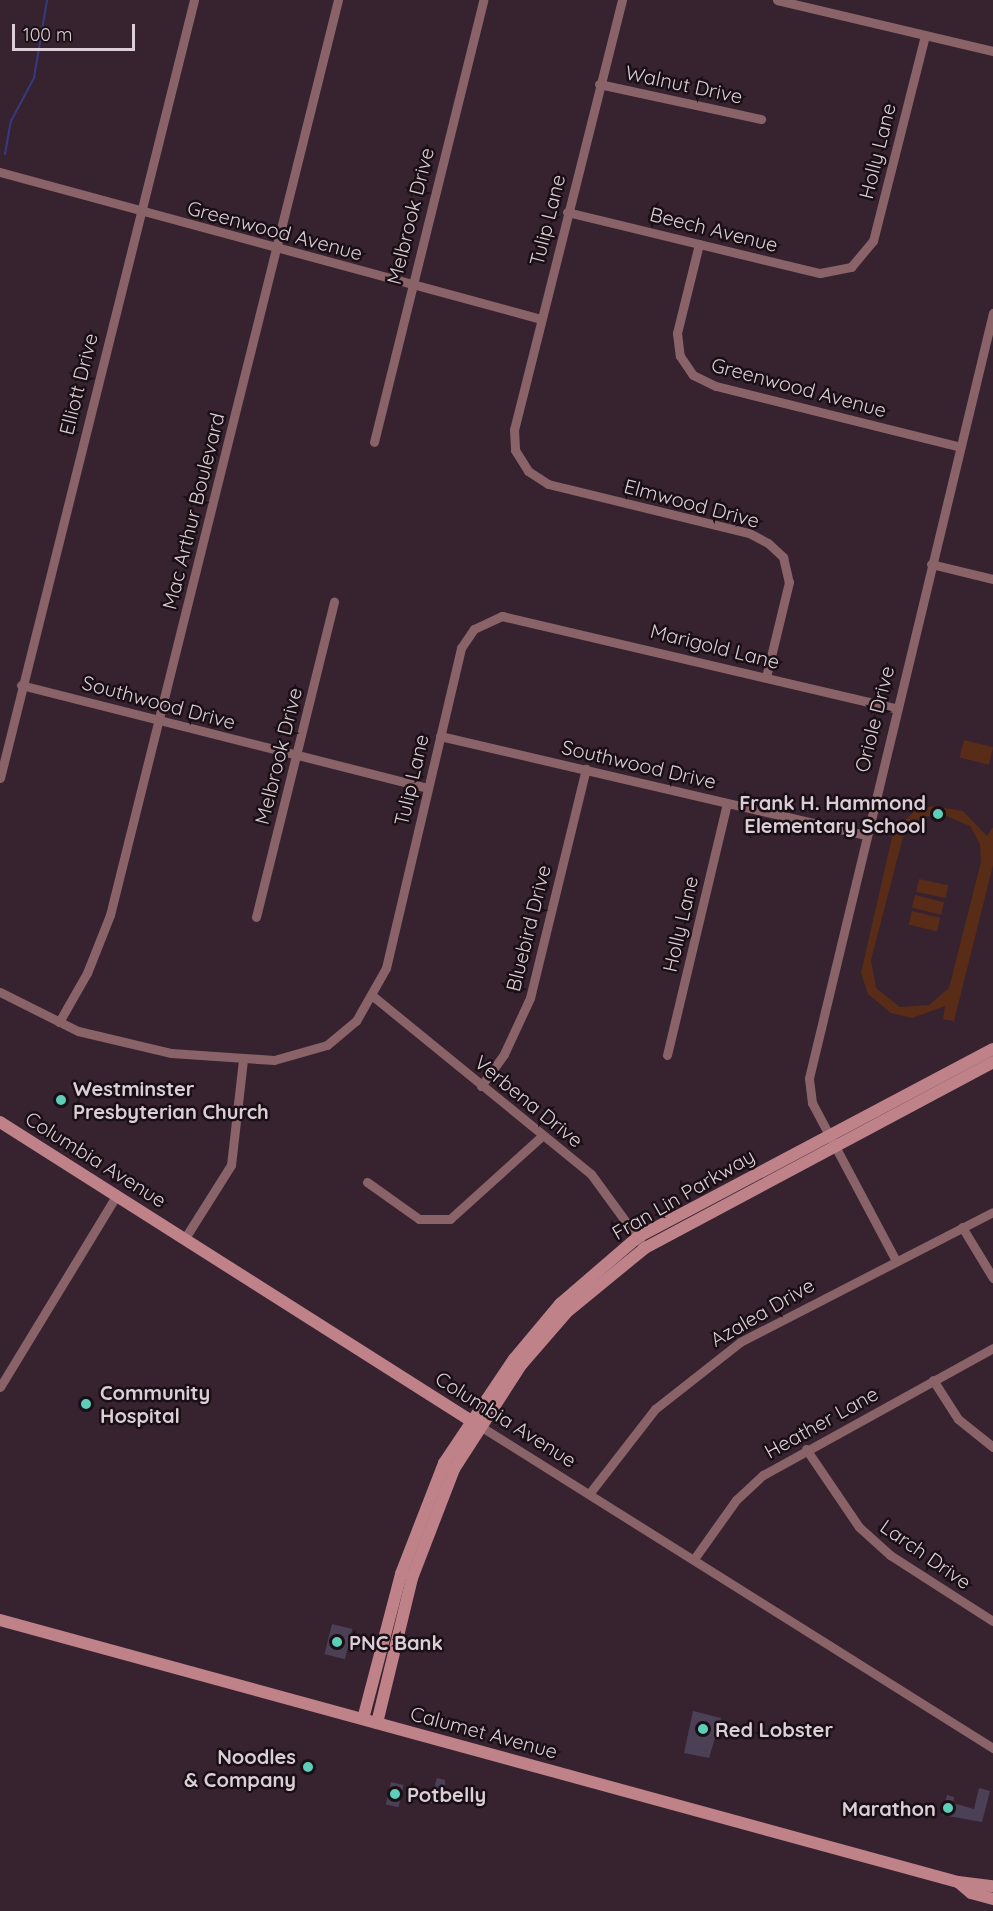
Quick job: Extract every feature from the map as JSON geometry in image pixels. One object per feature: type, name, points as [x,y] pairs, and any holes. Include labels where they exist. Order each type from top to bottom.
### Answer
[{"type":"street","name":"Elliott Drive","points":[[0,778],[21,685],[194,0]]},
{"type":"street","name":"Mac Arthur Boulevard","points":[[59,1022],[87,973],[110,915],[278,250],[338,0]]},
{"type":"street","name":"Melbrook Drive","points":[[374,442],[483,0]]},
{"type":"street","name":"Tulip Lane","points":[[515,450],[514,429],[622,0]]},
{"type":"street","points":[[777,0],[993,51]]},
{"type":"street","name":"Holly Lane","points":[[851,267],[873,241],[925,35]]},
{"type":"street","name":"Walnut Drive","points":[[599,84],[761,120]]},
{"type":"street","name":"Greenwood Avenue","points":[[0,172],[140,213],[541,319]]},
{"type":"street","name":"Beech Avenue","points":[[567,212],[820,273],[851,267]]},
{"type":"street","name":"Greenwood Avenue","points":[[699,244],[677,333],[680,356],[693,375],[716,387],[961,447]]},
{"type":"street","name":"Oriole Drive","points":[[895,1259],[812,1103],[809,1078],[864,835],[992,318]]},
{"type":"street","name":"Elmwood Drive","points":[[515,450],[528,471],[548,484],[749,533],[768,543],[783,557],[789,582],[766,677]]},
{"type":"street","points":[[931,564],[993,579]]},
{"type":"street","name":"Melbrook Drive","points":[[256,917],[334,602]]},
{"type":"street","name":"Tulip Lane","points":[[0,992],[59,1022],[137,1047],[243,1060],[282,1059],[327,1045],[356,1021],[374,997],[386,968],[460,648],[474,629],[502,616],[527,617]]},
{"type":"street","name":"Marigold Lane","points":[[527,617],[896,708]]},
{"type":"street","name":"Southwood Drive","points":[[21,685],[427,788]]},
{"type":"street","name":"Southwood Drive","points":[[440,736],[864,835]]},
{"type":"street","name":"Bluebird Drive","points":[[481,1086],[504,1054],[530,998],[586,769]]},
{"type":"street","name":"Holly Lane","points":[[668,1055],[727,803]]},
{"type":"street","name":"Verbena Drive","points":[[374,997],[591,1174],[645,1248]]},
{"type":"street","name":"Fran Lin Parkway","points":[[377,1723],[430,1522],[475,1423],[568,1311],[645,1248],[993,1049]]},
{"type":"street","points":[[185,1238],[231,1165],[243,1060]]},
{"type":"street","name":"Fran Lin Parkway","points":[[363,1719],[420,1517],[475,1423],[560,1304],[638,1237],[993,1062]]},
{"type":"street","name":"Columbia Avenue","points":[[0,1122],[993,1748]]},
{"type":"street","points":[[367,1182],[402,1211],[419,1219],[442,1221],[506,1173],[542,1136]]},
{"type":"street","points":[[0,1387],[116,1196]]},
{"type":"street","name":"Azalea Drive","points":[[589,1494],[624,1441],[687,1381],[740,1342],[895,1259],[993,1212]]},
{"type":"street","points":[[962,1227],[993,1278]]},
{"type":"street","name":"Heather Lane","points":[[694,1559],[736,1500],[806,1449],[993,1348]]},
{"type":"street","points":[[933,1380],[958,1419],[993,1447]]},
{"type":"street","name":"Larch Drive","points":[[806,1449],[859,1527],[890,1555],[993,1621]]},
{"type":"street","name":"Calumet Avenue","points":[[0,1620],[958,1882],[993,1886]]},
{"type":"street","name":"Calumet Avenue","points":[[958,1882],[971,1893],[993,1899]]},
{"type":"shaded area","points":[[964,740],[993,747],[989,765],[960,757]]},
{"type":"shaded area","points":[[932,806],[963,811],[987,836],[993,827],[993,865],[954,1021],[943,1019],[945,1006],[912,1018],[891,1013],[868,994],[861,973],[893,833],[913,812]],"holes":[[[942,814],[970,826],[980,844],[981,862],[949,988],[929,1005],[900,1007],[876,988],[871,960],[903,837],[924,817]]]},
{"type":"shaded area","points":[[919,879],[948,885],[946,898],[916,892]]},
{"type":"shaded area","points":[[915,895],[944,902],[941,915],[912,908]]},
{"type":"shaded area","points":[[912,911],[940,918],[937,932],[909,925]]},
{"type":"building","name":"PNC Bank","points":[[332,1624],[352,1629],[345,1659],[325,1654]]},
{"type":"building","name":"Red Lobster","points":[[693,1711],[721,1718],[709,1758],[684,1753]]},
{"type":"building","points":[[437,1778],[445,1780],[445,1787],[437,1805],[430,1803]]},
{"type":"building","name":"Potbelly","points":[[391,1782],[404,1785],[398,1807],[386,1804]]},
{"type":"building","name":"Marathon","points":[[979,1788],[990,1791],[982,1822],[942,1815],[947,1795],[954,1797],[953,1803],[974,1809]]},
{"type":"waterway","points":[[5,154],[11,121],[34,78],[47,0]]},
{"type":"place","name":"Frank H. Hammond Elementary School","points":[[938,814]]},
{"type":"place","name":"Westminster Presbyterian Church","points":[[61,1100]]},
{"type":"place","name":"Community Hospital","points":[[86,1404]]},
{"type":"place","name":"PNC Bank","points":[[337,1642]]},
{"type":"place","name":"Red Lobster","points":[[703,1729]]},
{"type":"place","name":"Noodles & Company","points":[[308,1767]]},
{"type":"place","name":"Potbelly","points":[[395,1794]]},
{"type":"place","name":"Marathon","points":[[948,1808]]}]
